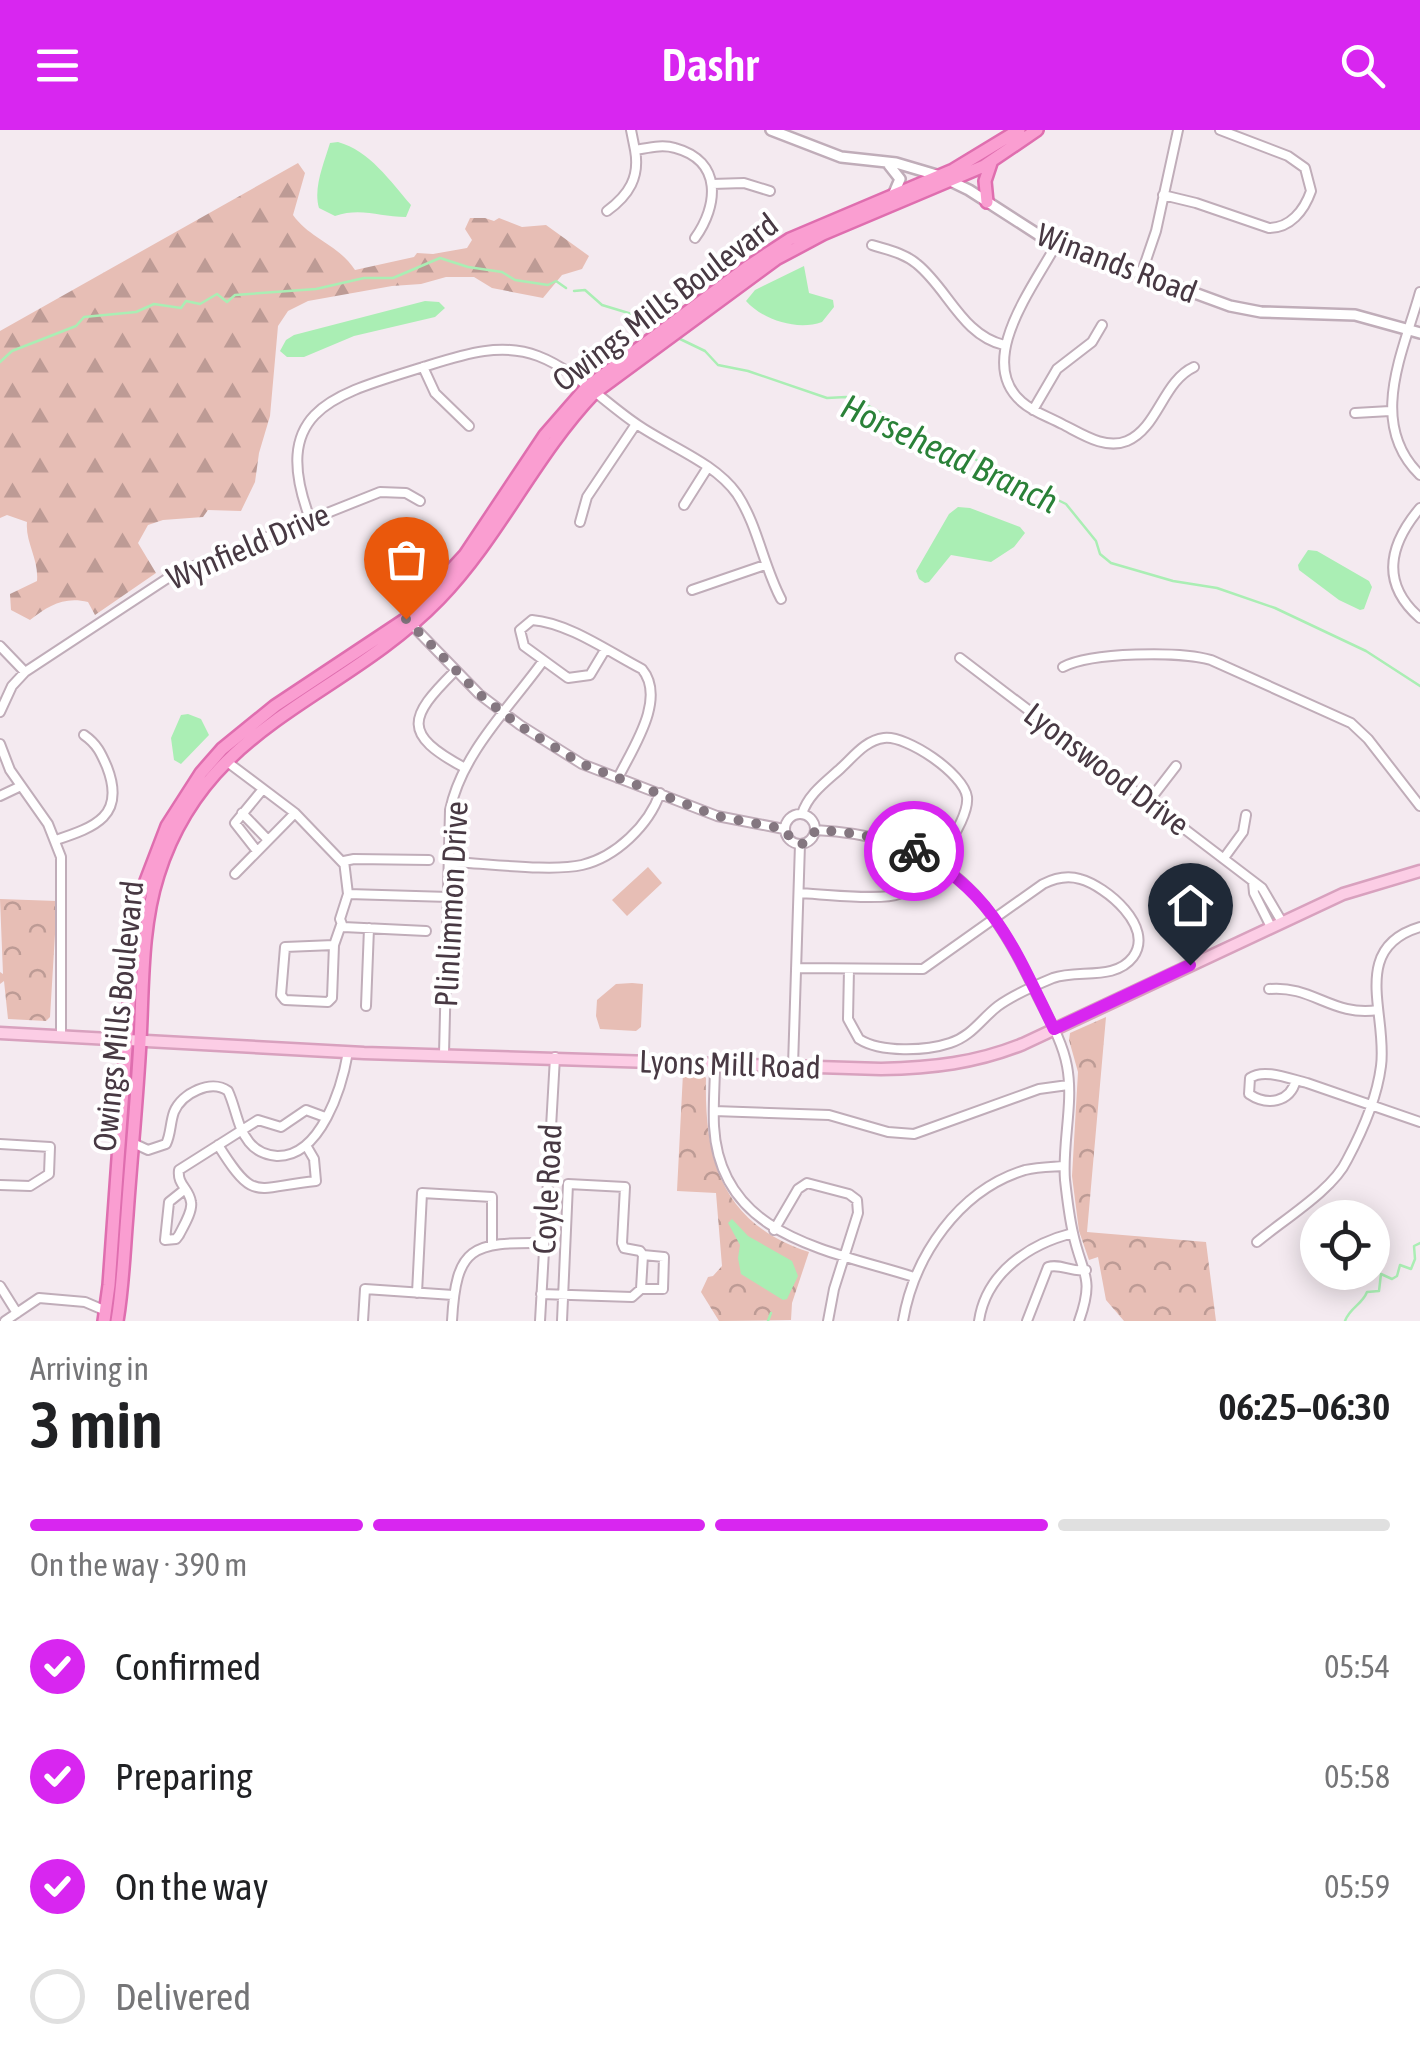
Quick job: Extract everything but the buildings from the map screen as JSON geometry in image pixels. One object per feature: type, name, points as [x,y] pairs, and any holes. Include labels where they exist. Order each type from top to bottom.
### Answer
[{"type":"main road","name":"Owings Mills Boulevard","points":[[680,323],[794,248],[945,178],[1019,130]]},
{"type":"main road","name":"Owings Mills Boulevard","points":[[105,1316],[133,1041],[158,872],[190,808],[226,762],[277,717],[370,658],[409,622],[465,556],[545,435],[590,391],[790,239],[893,195],[992,162],[1037,130]]},
{"type":"main road","points":[[987,202],[985,181],[992,162]]},
{"type":"main road","name":"Owings Mills Boulevard","points":[[118,1321],[133,1142],[136,907],[148,870],[200,774],[244,729],[409,622]]},
{"type":"main road","name":"Lyons Mill Road","points":[[0,1033],[348,1052],[793,1066],[943,1066],[1008,1050],[1363,886],[1420,871]]},
{"type":"street","points":[[608,211],[630,190],[637,170],[631,130]]},
{"type":"street","name":"Winands Road","points":[[771,130],[830,154],[945,178],[1013,221],[1057,243],[1244,310],[1354,315],[1415,331]]},
{"type":"street","points":[[1140,274],[1156,232],[1178,130]]},
{"type":"street","points":[[1163,195],[1269,228],[1280,228],[1291,221],[1310,191],[1305,168],[1288,156],[1220,130]]},
{"type":"street","points":[[635,150],[668,146],[698,160],[712,184],[710,216],[695,238]]},
{"type":"street","points":[[882,162],[899,176],[899,188],[893,195]]},
{"type":"street","points":[[712,184],[744,183],[770,191]]},
{"type":"street","points":[[1057,243],[1004,345],[1002,365],[1017,398],[1102,442],[1125,442],[1138,434],[1176,380],[1194,367]]},
{"type":"street","points":[[872,245],[911,259],[973,330],[1004,345]]},
{"type":"street","points":[[1420,292],[1415,331],[1390,411],[1397,445],[1420,474]]},
{"type":"street","points":[[1034,410],[1058,369],[1092,342],[1102,326]]},
{"type":"street","points":[[310,518],[298,486],[296,463],[300,440],[328,402],[350,390],[472,352],[510,350],[544,358],[728,484],[742,504],[782,599]]},
{"type":"street","points":[[423,367],[435,393],[470,426]]},
{"type":"street","points":[[1355,413],[1390,411]]},
{"type":"street","points":[[580,522],[587,497],[636,424]]},
{"type":"street","points":[[684,506],[708,467]]},
{"type":"street","name":"Wynfield Drive","points":[[0,712],[12,686],[25,672],[174,574],[380,492],[406,492],[420,501]]},
{"type":"street","points":[[1420,508],[1405,526],[1393,558],[1398,590],[1420,618]]},
{"type":"street","points":[[692,590],[765,566]]},
{"type":"street","points":[[605,650],[594,671],[585,678],[568,678],[520,639],[521,627],[532,620],[565,630],[605,650],[642,669],[652,690],[650,704],[618,778]]},
{"type":"street","points":[[409,622],[454,672],[552,747],[618,778],[732,820],[784,829]]},
{"type":"street","points":[[0,646],[25,672]]},
{"type":"street","points":[[1064,667],[1092,658],[1190,655],[1211,660],[1351,723],[1420,806]]},
{"type":"street","name":"Lyonswood Drive","points":[[960,658],[1262,888],[1276,924]]},
{"type":"street","name":"Plinlimmon Drive","points":[[444,1054],[450,810],[465,768],[543,661]]},
{"type":"street","points":[[454,672],[425,700],[418,724],[432,746],[465,768]]},
{"type":"street","points":[[56,840],[96,824],[109,810],[112,800],[112,783],[98,746],[84,735]]},
{"type":"street","points":[[800,893],[894,896],[924,878],[936,862],[964,815],[966,794],[956,777],[906,740],[888,737],[864,746],[810,797],[802,814]]},
{"type":"street","points":[[0,744],[5,760],[56,840],[63,887],[61,1036]]},
{"type":"street","points":[[226,762],[295,813],[342,863],[348,894],[334,945],[332,998],[315,1003],[285,1000],[281,995],[285,947],[334,945]]},
{"type":"street","points":[[1149,801],[1176,766]]},
{"type":"street","points":[[0,796],[21,786]]},
{"type":"street","points":[[258,851],[235,826],[263,790]]},
{"type":"street","points":[[449,862],[587,864],[643,825],[653,813],[660,793]]},
{"type":"street","points":[[236,874],[295,813]]},
{"type":"street","points":[[242,814],[268,840]]},
{"type":"street","points":[[784,829],[792,816],[802,814],[812,819],[816,830]]},
{"type":"street","points":[[1224,858],[1242,832],[1246,814]]},
{"type":"street","points":[[784,829],[789,840],[800,844],[810,840],[816,830]]},
{"type":"street","points":[[816,830],[880,838],[936,862],[964,882],[996,918],[1034,988],[1066,1062],[1064,1166],[1073,1234],[1086,1270],[1087,1298],[1080,1321]]},
{"type":"street","points":[[793,1066],[800,844]]},
{"type":"street","points":[[342,863],[354,859],[429,860]]},
{"type":"street","points":[[796,968],[923,969],[1043,884],[1072,877],[1092,884],[1138,925],[1138,947],[1121,967],[1060,976],[1001,1004],[969,1034],[952,1043],[926,1047],[873,1046],[859,1040],[850,1026],[849,970]]},
{"type":"street","points":[[348,894],[448,897]]},
{"type":"street","points":[[342,926],[426,932]]},
{"type":"street","points":[[366,1006],[369,928]]},
{"type":"street","points":[[1257,1242],[1340,1172],[1378,1082],[1382,1055],[1375,980],[1380,959],[1394,940],[1420,928]]},
{"type":"street","points":[[1269,990],[1296,990],[1353,1012],[1378,1010]]},
{"type":"street","points":[[133,1142],[148,1150],[166,1144],[178,1105],[194,1092],[213,1086],[228,1091],[251,1146],[264,1154],[283,1156],[307,1147],[326,1117],[348,1052]]},
{"type":"street","name":"Coyle Road","points":[[540,1321],[556,1057]]},
{"type":"street","points":[[715,1063],[717,1145],[726,1176],[753,1214],[774,1230],[914,1278]]},
{"type":"street","points":[[1296,1080],[1292,1092],[1280,1100],[1258,1100],[1249,1094],[1250,1078],[1256,1073],[1296,1080],[1420,1122]]},
{"type":"street","points":[[714,1111],[829,1115],[899,1134],[914,1134],[1039,1089],[1068,1085]]},
{"type":"street","points":[[184,1190],[169,1202],[166,1240],[179,1235],[190,1208],[191,1202],[177,1177],[179,1170],[258,1120],[285,1127],[306,1110],[326,1117]]},
{"type":"street","points":[[0,1144],[50,1147],[49,1174],[30,1186],[0,1185]]},
{"type":"street","points":[[218,1145],[242,1182],[262,1188],[316,1180],[314,1159],[307,1147]]},
{"type":"street","points":[[903,1321],[914,1278],[936,1237],[979,1195],[1027,1170],[1064,1166]]},
{"type":"street","points":[[548,1183],[625,1186],[622,1242],[624,1248],[640,1251],[643,1256],[641,1289]]},
{"type":"street","points":[[774,1230],[802,1185],[814,1183],[857,1200],[858,1213],[828,1321]]},
{"type":"street","points":[[562,1321],[568,1184]]},
{"type":"street","points":[[418,1293],[422,1193],[492,1197],[492,1244]]},
{"type":"street","points":[[979,1321],[986,1298],[1011,1264],[1046,1241],[1073,1234]]},
{"type":"street","points":[[452,1321],[454,1283],[462,1264],[475,1252],[492,1244],[544,1244]]},
{"type":"street","points":[[541,1294],[632,1297],[641,1289],[663,1289],[664,1257],[643,1256]]},
{"type":"street","points":[[1027,1321],[1048,1267],[1086,1270]]},
{"type":"street","points":[[0,1286],[17,1313]]},
{"type":"street","points":[[363,1321],[365,1290],[453,1295]]},
{"type":"street","points":[[4,1321],[39,1298],[85,1302],[105,1316]]},
{"type":"green space","points":[[298,163],[305,173],[293,215],[355,270],[414,257],[417,253],[467,248],[472,240],[465,229],[470,218],[499,218],[522,227],[546,225],[589,256],[582,269],[562,275],[543,298],[492,288],[474,277],[446,277],[308,301],[288,311],[278,326],[270,416],[255,482],[241,511],[208,510],[203,517],[148,525],[138,543],[156,573],[95,615],[88,602],[79,600],[57,604],[30,620],[11,610],[10,594],[37,581],[37,573],[27,522],[7,515],[0,518],[0,331]]},
{"type":"green space","points":[[648,867],[662,883],[627,916],[612,900]]},
{"type":"green space","points":[[0,899],[57,901],[50,1017],[46,1021],[8,1019],[4,981],[0,984]]},
{"type":"green space","points":[[616,984],[643,984],[641,1027],[636,1031],[600,1029],[597,1000]]},
{"type":"green space","points":[[1106,1017],[1087,1232],[1206,1242],[1216,1321],[1124,1321],[1106,1300],[1098,1257],[1089,1260],[1079,1231],[1072,1176],[1078,1072],[1069,1040],[1070,1033]]},
{"type":"green space","points":[[683,1073],[702,1073],[706,1078],[709,1136],[715,1162],[738,1207],[756,1225],[809,1252],[792,1303],[791,1320],[719,1321],[701,1292],[708,1277],[722,1266],[716,1193],[677,1191]]},
{"type":"shaded area","points":[[338,142],[360,152],[387,177],[411,205],[406,217],[362,212],[335,216],[319,208],[317,192],[322,167],[330,143]]},
{"type":"shaded area","points":[[804,266],[809,293],[833,300],[834,307],[822,322],[781,322],[746,301],[755,290]]},
{"type":"shaded area","points":[[425,301],[439,302],[445,308],[435,317],[354,336],[304,357],[287,357],[280,351],[294,335]]},
{"type":"shaded area","points":[[958,507],[1020,527],[1025,533],[1014,547],[991,562],[951,555],[925,583],[916,571],[949,514]]},
{"type":"shaded area","points":[[1308,550],[1317,551],[1369,581],[1372,587],[1364,609],[1339,600],[1299,570]]},
{"type":"shaded area","points":[[181,715],[201,719],[209,735],[181,764],[174,760],[171,738]]},
{"type":"shaded area","points":[[732,1219],[748,1236],[792,1261],[798,1276],[787,1299],[741,1274],[740,1245],[728,1223]]},
{"type":"waterway","name":"Horsehead Branch","points":[[0,362],[12,351],[76,326],[84,317],[136,312],[154,304],[181,308],[186,301],[200,304],[217,294],[227,302],[235,295],[316,289],[364,278],[393,278],[440,258],[502,272],[515,280],[548,285],[556,281],[566,288]]},
{"type":"waterway","name":"Horsehead Branch","points":[[574,291],[585,290],[602,305],[635,315],[657,329]]},
{"type":"waterway","name":"Horsehead Branch","points":[[678,338],[705,351],[718,365],[827,398],[846,397],[867,405],[922,436],[1066,504],[1096,541],[1100,554],[1111,563],[1173,581],[1217,588],[1275,608],[1366,651],[1420,686]]},
{"type":"waterway","points":[[1345,1321],[1367,1292],[1379,1291],[1381,1274],[1392,1279],[1400,1265],[1411,1269],[1414,1246],[1420,1243]]},
{"type":"waterway","points":[[768,1321],[771,1313]]},
{"type":"way so far","points":[[406,619],[479,694],[520,726],[582,764],[717,816],[784,829],[794,843],[806,844],[816,830],[880,838],[914,851]]},
{"type":"route","points":[[914,851],[964,882],[988,907],[1004,929],[1054,1029],[1190,965]]}]
